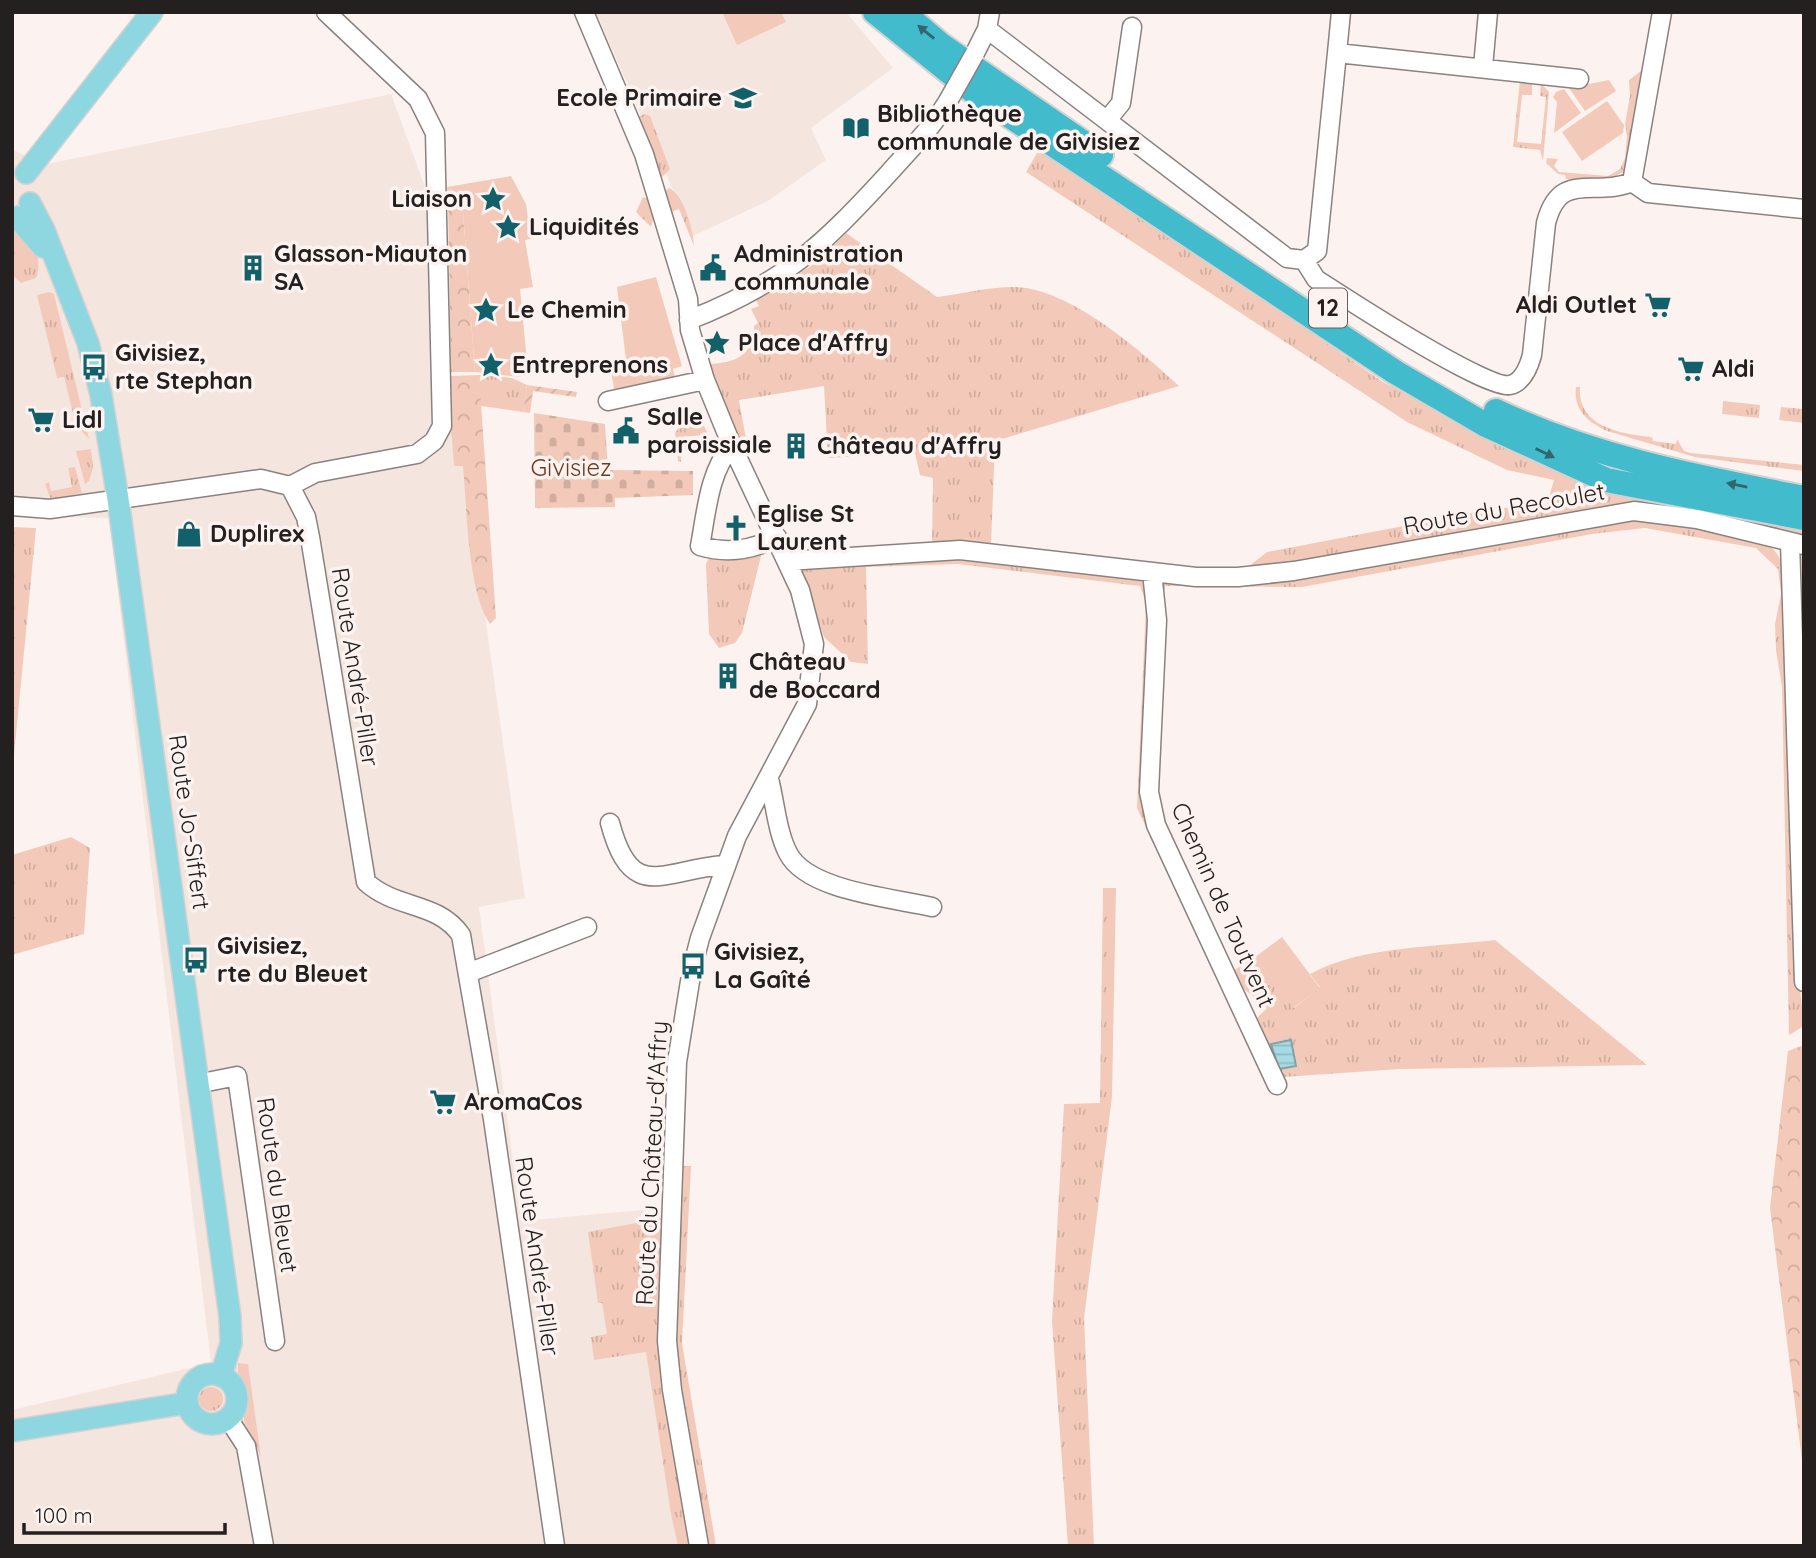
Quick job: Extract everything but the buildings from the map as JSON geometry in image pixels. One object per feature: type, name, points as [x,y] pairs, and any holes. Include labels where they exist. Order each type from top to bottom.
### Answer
[{"type":"highway","name":"12","points":[[875,12],[974,92],[1395,372],[1466,414],[1606,480],[1804,518]]},
{"type":"highway","name":"12","points":[[902,12],[941,44],[1109,160],[1391,350],[1478,403],[1553,438],[1611,457],[1651,468],[1804,498]]},
{"type":"main road","points":[[19,213],[32,188],[19,169],[152,12]]},
{"type":"main road","name":"Route Jo-Siffert","points":[[19,213],[64,280],[88,344],[99,387],[118,499],[230,1317],[231,1343],[221,1376]]},
{"type":"main road","points":[[212,1374],[221,1376],[234,1387],[234,1412],[221,1423],[204,1423],[191,1413],[187,1404],[190,1387],[196,1380],[212,1374]]},
{"type":"main road","points":[[12,1431],[187,1404]]},
{"type":"street","points":[[12,506],[50,509],[261,479],[290,486],[315,473],[417,454],[434,441],[442,426],[435,133],[418,99],[326,12]]},
{"type":"street","points":[[584,12],[644,154],[688,299],[689,320],[705,380],[732,446],[724,454],[711,490],[700,546],[722,552],[751,548],[777,537]]},
{"type":"street","points":[[689,320],[741,299],[811,254],[842,225],[920,138],[953,94],[974,55],[988,20],[1108,119],[1287,258],[1304,260],[1317,251],[1341,12]]},
{"type":"street","points":[[1483,67],[1488,12]]},
{"type":"street","points":[[1632,182],[1662,12]]},
{"type":"street","points":[[1108,119],[1121,103],[1132,27]]},
{"type":"street","points":[[1337,53],[1579,79]]},
{"type":"street","points":[[1304,260],[1316,279],[1435,352],[1491,380],[1510,385],[1522,376],[1531,355],[1546,223],[1551,207],[1561,193],[1575,188],[1614,188],[1632,182]]},
{"type":"street","points":[[1632,182],[1648,193],[1804,209]]},
{"type":"street","points":[[608,401],[705,380]]},
{"type":"street","name":"Route du Château-d'Affry","points":[[699,1546],[672,1390],[667,1340],[672,1166],[677,1062],[682,1022],[692,969],[724,865],[800,721],[811,687],[814,644],[807,611],[788,561],[732,446]]},
{"type":"street","name":"Route André-Piller","points":[[290,486],[306,517],[310,537],[366,882],[381,896],[446,917],[461,935],[555,1546]]},
{"type":"street","name":"Route du Recoulet","points":[[788,561],[960,550],[1152,572],[1238,577],[1294,571],[1634,511],[1697,519],[1797,543],[1804,982]]},
{"type":"street","name":"Chemin de Toutvent","points":[[1152,572],[1157,620],[1149,792],[1156,825],[1277,1085]]},
{"type":"street","points":[[769,779],[788,854],[804,872],[833,886],[932,907]]},
{"type":"street","points":[[610,823],[617,847],[628,868],[646,876],[658,878],[696,867],[724,865]]},
{"type":"street","points":[[468,973],[587,927]]},
{"type":"street","name":"Route du Bleuet","points":[[197,1084],[237,1076],[275,1341]]},
{"type":"street","points":[[228,1418],[246,1446],[264,1546]]},
{"type":"shaded area","name":"Ecole Primaire","points":[[596,12],[846,12],[893,68],[811,128],[826,160],[768,201],[693,236]]},
{"type":"shaded area","points":[[391,94],[424,184],[525,898],[479,907],[521,1221],[675,1207],[661,1342],[700,1546],[12,1546],[12,1410],[211,1363],[109,518],[12,516],[12,150],[47,164]]},
{"type":"green space","points":[[722,12],[781,12],[786,22],[737,45]]},
{"type":"green space","points":[[1646,67],[1624,172],[1603,182],[1566,179],[1565,175],[1558,174],[1546,163],[1547,158],[1558,159],[1554,166],[1559,172],[1608,176],[1620,169],[1625,158],[1629,80]]},
{"type":"green space","points":[[1520,80],[1532,81],[1532,95],[1522,95],[1517,142],[1541,144],[1546,97],[1540,96],[1541,83],[1549,92],[1543,161],[1540,150],[1513,147]]},
{"type":"green space","points":[[1609,80],[1616,91],[1585,111],[1569,88]]},
{"type":"green space","points":[[1564,89],[1581,113],[1554,133],[1557,102],[1553,97],[1556,92]]},
{"type":"green space","points":[[1607,101],[1624,125],[1623,133],[1582,161],[1562,132]]},
{"type":"green space","points":[[645,114],[650,116],[670,169],[661,178],[637,117]]},
{"type":"green space","points":[[1041,146],[1383,382],[1599,487],[1804,529],[1804,541],[1594,511],[1244,570],[1267,552],[1498,508],[1546,507],[1554,480],[1507,470],[1407,422],[1026,172]]},
{"type":"green space","points":[[511,176],[526,204],[531,239],[525,240],[533,287],[520,289],[528,372],[520,377],[475,372],[463,212],[448,202],[447,187]]},
{"type":"green space","points":[[669,188],[684,206],[694,246],[679,209],[671,212],[664,192]]},
{"type":"green space","points":[[643,197],[649,199],[654,217],[651,227],[636,212]]},
{"type":"green space","points":[[448,202],[463,212],[475,372],[451,372]]},
{"type":"green space","points":[[12,230],[30,243],[37,256],[36,278],[21,283],[12,275]]},
{"type":"green space","points":[[846,233],[937,297],[1013,287],[1057,297],[1124,339],[1179,386],[995,441],[991,546],[932,545],[933,478],[920,475],[915,453],[828,458],[824,386],[739,400],[746,439],[737,440],[709,364],[727,362],[747,351],[754,326],[758,323],[751,309],[759,306],[756,300],[817,262]]},
{"type":"green space","points":[[656,277],[682,366],[673,369],[675,377],[614,389],[611,371],[627,368],[617,287]]},
{"type":"green space","points":[[49,292],[54,294],[89,439],[76,425],[64,377],[57,378],[37,295]]},
{"type":"green space","points":[[479,375],[512,378],[527,385],[523,412],[475,405],[472,387]]},
{"type":"green space","points":[[479,375],[496,618],[490,624],[482,609],[472,570],[463,466],[454,466],[448,386],[451,385],[451,376]]},
{"type":"green space","points":[[527,385],[577,392],[576,397],[533,391],[530,413],[523,412]]},
{"type":"green space","points":[[1576,387],[1580,387],[1581,401],[1586,411],[1604,426],[1628,434],[1652,437],[1653,441],[1676,444],[1677,439],[1684,451],[1691,453],[1804,465],[1804,471],[1695,457],[1607,431],[1594,424],[1579,409]]},
{"type":"green space","points":[[1723,401],[1760,405],[1759,418],[1722,414]]},
{"type":"green space","points":[[1781,407],[1804,409],[1804,423],[1779,420]]},
{"type":"green space","name":"Givisiez","points":[[534,413],[605,424],[608,470],[693,471],[693,495],[615,498],[615,507],[535,508]]},
{"type":"green space","points":[[703,424],[707,432],[704,435],[680,437],[681,462],[678,461],[675,433],[680,426]]},
{"type":"green space","points":[[91,449],[93,468],[89,481],[85,484],[76,451]]},
{"type":"green space","points":[[75,467],[82,493],[51,500],[45,484],[49,482],[51,491],[72,487],[68,468]]},
{"type":"green space","points":[[1635,518],[1707,527],[1747,536],[1773,549],[1782,563],[1799,979],[1804,1026],[1789,1035],[1782,687],[1775,624],[1781,594],[1778,569],[1756,548],[1645,528],[1592,534],[1302,587],[1165,586],[1159,621],[1159,582],[1193,582]]},
{"type":"green space","points":[[12,527],[36,528],[12,776]]},
{"type":"green space","points":[[14,534],[21,547],[12,640],[12,535]]},
{"type":"green space","points":[[758,550],[762,552],[742,633],[735,643],[719,648],[709,634],[706,564],[709,558]]},
{"type":"green space","points":[[1804,552],[1804,772],[1798,559]]},
{"type":"green space","points":[[941,556],[1134,575],[1141,580],[1151,597],[1145,792],[1171,868],[1167,872],[1137,808],[1146,603],[1140,586],[958,564],[866,567],[868,664],[851,662],[824,637],[802,571],[805,565]]},
{"type":"green space","points":[[71,837],[90,848],[84,934],[12,955],[12,855]]},
{"type":"green space","points":[[1103,888],[1116,888],[1112,1097],[1084,1318],[1094,1546],[1068,1546],[1052,1321],[1064,1104],[1100,1103]]},
{"type":"green space","points":[[1282,937],[1320,988],[1293,1008],[1255,957]]},
{"type":"green space","points":[[1495,940],[1647,1065],[1400,1069],[1283,1077],[1278,1073],[1256,1019],[1267,1008],[1234,981],[1230,973],[1255,957],[1294,1008],[1320,987],[1310,974],[1330,965],[1400,949]]},
{"type":"green space","points":[[1804,1045],[1804,1476],[1770,1208],[1788,1051]]},
{"type":"green space","points":[[677,1166],[691,1166],[682,1343],[716,1546],[705,1546],[674,1345]]},
{"type":"green space","points":[[663,1218],[694,1546],[678,1546],[646,1352],[594,1360],[591,1337],[607,1334],[602,1303],[598,1303],[588,1232]]},
{"type":"green space","points":[[238,1363],[248,1364],[261,1457],[244,1421],[244,1392],[238,1377]]},
{"type":"green space","points":[[211,1387],[220,1390],[223,1399],[220,1408],[211,1411],[202,1408],[199,1399],[202,1390]]},
{"type":"water","points":[[1291,1040],[1296,1066],[1279,1069],[1271,1044]]},
{"type":"place","name":"Ecole Primaire","points":[[743,98]]},
{"type":"place","name":"Bibliothèque communale de Givisiez","points":[[856,128]]},
{"type":"place","name":"Liaison","points":[[493,199]]},
{"type":"place","name":"Liquidités","points":[[508,227]]},
{"type":"place","name":"Glasson-Miauton SA","points":[[253,268]]},
{"type":"place","name":"Administration communale","points":[[713,268]]},
{"type":"place","name":"Aldi Outlet","points":[[1658,305]]},
{"type":"place","name":"Le Chemin","points":[[486,310]]},
{"type":"place","name":"Place d'Affry","points":[[717,343]]},
{"type":"place","name":"Entreprenons","points":[[491,365]]},
{"type":"place","name":"Givisiez, rte Stephan","points":[[94,367]]},
{"type":"place","name":"Aldi","points":[[1691,369]]},
{"type":"place","name":"Lidl","points":[[41,420]]},
{"type":"place","name":"Salle paroissiale","points":[[626,431]]},
{"type":"place","name":"Château d'Affry","points":[[796,446]]},
{"type":"place","name":"Eglise St Laurent","points":[[736,528]]},
{"type":"place","name":"Duplirex","points":[[189,534]]},
{"type":"place","name":"Château de Boccard","points":[[728,676]]},
{"type":"place","name":"Givisiez, rte du Bleuet","points":[[196,960]]},
{"type":"place","name":"Givisiez, La Gaîté","points":[[693,966]]},
{"type":"place","name":"AromaCos","points":[[443,1102]]}]
